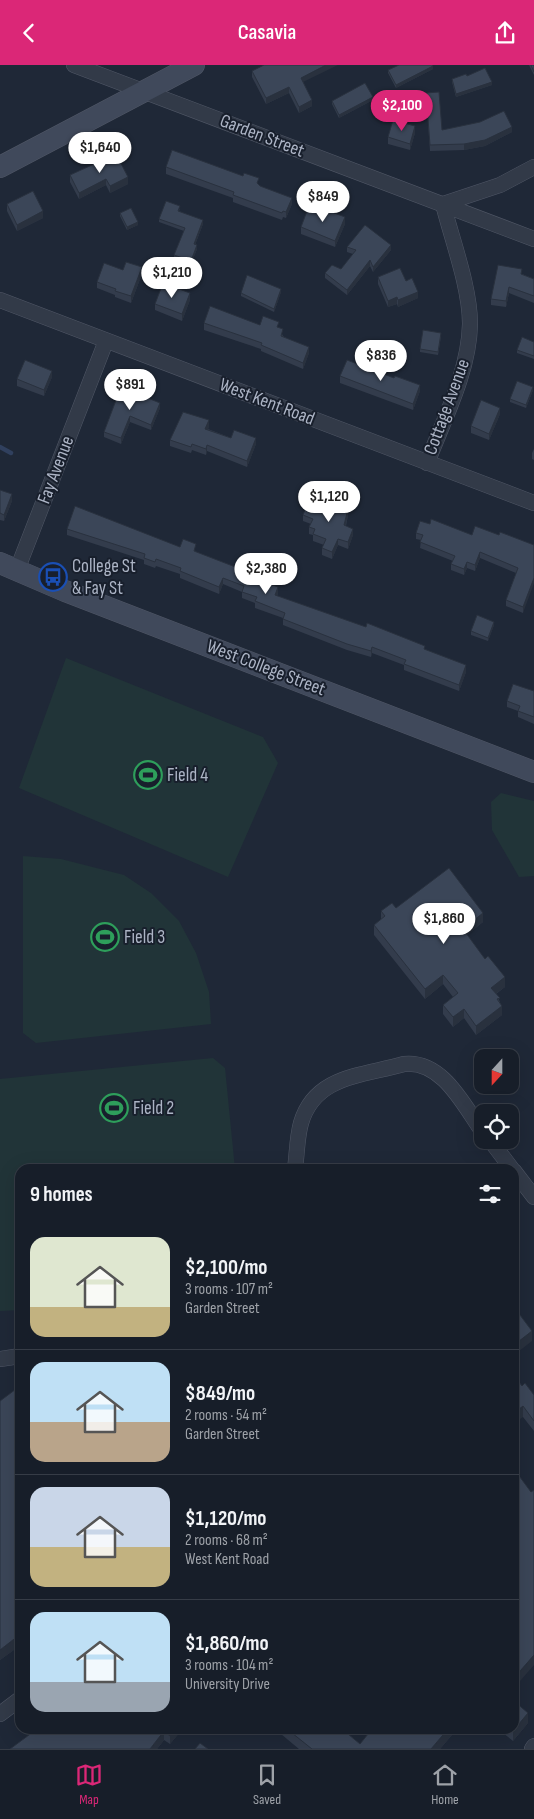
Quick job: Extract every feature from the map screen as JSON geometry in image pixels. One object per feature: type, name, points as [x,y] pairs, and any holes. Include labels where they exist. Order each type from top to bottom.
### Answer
[{"type":"street","name":"Garden Street","points":[[74,65],[145,90],[534,239]]},
{"type":"street","points":[[0,167],[194,65]]},
{"type":"street","points":[[443,204],[500,185],[534,167]]},
{"type":"street","name":"Cottage Avenue","points":[[427,463],[460,379],[468,347],[470,323],[467,296],[443,204]]},
{"type":"street","name":"West Kent Road","points":[[0,300],[534,503]]},
{"type":"street","name":"Fay Avenue","points":[[9,567],[106,341]]},
{"type":"street","name":"West College Street","points":[[9,567],[534,771]]},
{"type":"street","points":[[296,1164],[300,1126],[305,1112],[322,1089],[342,1080],[404,1064],[422,1065],[438,1074],[474,1121]]},
{"type":"street","points":[[497,1149],[508,1164]]},
{"type":"street","points":[[519,1178],[534,1197]]},
{"type":"street","points":[[0,1359],[15,1357]]},
{"type":"street","points":[[0,1715],[15,1703]]},
{"type":"green space","name":"Field 4","points":[[66,658],[263,737],[278,763],[228,877],[19,788]]},
{"type":"green space","points":[[501,793],[534,801],[534,876],[519,877],[492,830],[491,802]]},
{"type":"green space","name":"Field 3","points":[[23,856],[61,859],[124,875],[151,893],[179,921],[196,953],[209,992],[211,1024],[36,1043],[23,1033]]},
{"type":"green space","name":"Field 2","points":[[213,1058],[225,1068],[235,1164],[15,1164],[15,1310],[0,1311],[0,1079]]},
{"type":"building","points":[[264,65],[326,65],[301,78],[312,100],[299,107],[289,87],[266,98],[252,71]]},
{"type":"building","points":[[399,65],[433,66],[396,85],[388,70]]},
{"type":"building","points":[[485,68],[492,82],[456,94],[452,79],[466,74],[467,76]]},
{"type":"building","points":[[365,83],[373,97],[339,115],[332,101]]},
{"type":"building","points":[[439,92],[442,130],[480,122],[504,111],[512,127],[485,140],[464,144],[430,145],[426,93]]},
{"type":"building","points":[[393,120],[415,126],[410,144],[388,137]]},
{"type":"building","points":[[172,150],[243,176],[244,173],[259,178],[257,183],[260,186],[292,198],[286,212],[283,211],[282,213],[233,195],[234,192],[166,167]]},
{"type":"building","points":[[116,154],[128,177],[110,186],[106,179],[79,193],[70,175]]},
{"type":"building","points":[[33,191],[43,211],[17,225],[7,204]]},
{"type":"building","points":[[166,201],[180,206],[178,211],[203,220],[194,244],[197,245],[191,261],[174,255],[185,228],[159,219]]},
{"type":"building","points":[[313,205],[345,217],[335,241],[301,227],[307,211],[311,212]]},
{"type":"building","points":[[131,208],[138,222],[127,227],[120,213]]},
{"type":"building","points":[[365,225],[391,245],[373,267],[370,260],[347,290],[325,273],[332,265],[341,269],[356,250],[347,247]]},
{"type":"building","points":[[126,262],[142,267],[131,296],[97,282],[104,263],[123,270]]},
{"type":"building","points":[[498,265],[522,269],[521,274],[534,279],[534,296],[509,287],[506,301],[491,299]]},
{"type":"building","points":[[400,268],[406,281],[412,278],[418,292],[398,300],[397,297],[388,301],[378,277]]},
{"type":"building","points":[[247,275],[281,289],[274,309],[241,293]]},
{"type":"building","points":[[163,283],[190,293],[182,314],[155,304]]},
{"type":"building","points":[[210,306],[260,325],[263,316],[279,322],[277,327],[283,329],[281,336],[309,347],[303,363],[261,345],[262,343],[204,323]]},
{"type":"building","points":[[423,330],[441,333],[438,352],[420,349]]},
{"type":"building","points":[[522,337],[534,342],[534,356],[517,350]]},
{"type":"building","points":[[25,360],[52,371],[44,390],[17,379]]},
{"type":"building","points":[[347,360],[394,378],[395,376],[420,385],[413,404],[340,376]]},
{"type":"building","points":[[517,381],[533,387],[526,405],[510,399]]},
{"type":"building","points":[[121,387],[160,403],[151,425],[130,416],[121,438],[104,432]]},
{"type":"building","points":[[481,400],[500,408],[489,434],[471,426]]},
{"type":"building","points":[[183,412],[209,420],[205,429],[231,438],[234,430],[256,438],[247,461],[207,445],[206,449],[192,444],[191,447],[170,440]]},
{"type":"building","points":[[0,490],[12,494],[4,515],[0,513]]},
{"type":"building","points":[[325,499],[348,509],[344,525],[353,529],[348,542],[338,539],[332,552],[322,548],[326,539],[313,534],[315,529],[309,527],[313,519],[303,515],[307,504],[317,507],[318,503],[322,505]]},
{"type":"building","points":[[75,506],[180,547],[183,539],[196,544],[194,551],[238,568],[236,571],[278,587],[275,595],[366,627],[367,623],[425,646],[424,649],[466,665],[459,685],[404,664],[406,660],[372,647],[371,651],[347,644],[283,619],[285,613],[255,601],[257,597],[242,592],[244,586],[223,578],[219,587],[180,571],[181,568],[156,559],[155,562],[144,558],[145,554],[67,529]]},
{"type":"building","points":[[431,519],[472,535],[475,526],[499,535],[500,532],[534,545],[534,578],[523,607],[506,600],[518,568],[480,552],[475,565],[467,562],[464,569],[451,564],[455,556],[420,542],[423,535],[416,533],[420,521],[430,524]]},
{"type":"building","points":[[477,615],[494,622],[488,638],[471,631]]},
{"type":"building","points":[[513,684],[534,691],[534,717],[518,711],[520,706],[507,701]]},
{"type":"building","points":[[449,868],[483,913],[463,929],[485,959],[488,956],[505,977],[491,988],[500,998],[497,999],[502,1006],[476,1026],[464,1009],[453,1017],[443,1005],[458,993],[443,975],[425,989],[374,925],[385,916],[381,911],[392,903],[396,908]]},
{"type":"building","points":[[519,1314],[532,1331],[519,1341]]},
{"type":"building","points":[[519,1382],[522,1386],[525,1383],[534,1395],[534,1421],[523,1406],[519,1409]]},
{"type":"building","points":[[15,1390],[15,1638],[0,1650],[0,1401]]},
{"type":"building","points":[[519,1476],[531,1492],[534,1490],[534,1655],[519,1672]]},
{"type":"building","points":[[519,1705],[528,1713],[519,1724]]},
{"type":"building","points":[[30,1734],[162,1734],[150,1749],[10,1749]]},
{"type":"building","points":[[293,1734],[348,1734],[360,1744],[368,1734],[444,1734],[431,1749],[312,1749]]},
{"type":"building","points":[[200,1743],[208,1749],[195,1749]]},
{"type":"waterway","points":[[0,447],[11,453]]},
{"type":"place","name":"College St & Fay St","points":[[53,577]]},
{"type":"place","name":"Field 4","points":[[148,775]]},
{"type":"place","name":"Field 3","points":[[105,937]]},
{"type":"place","name":"Field 2","points":[[114,1108]]}]
